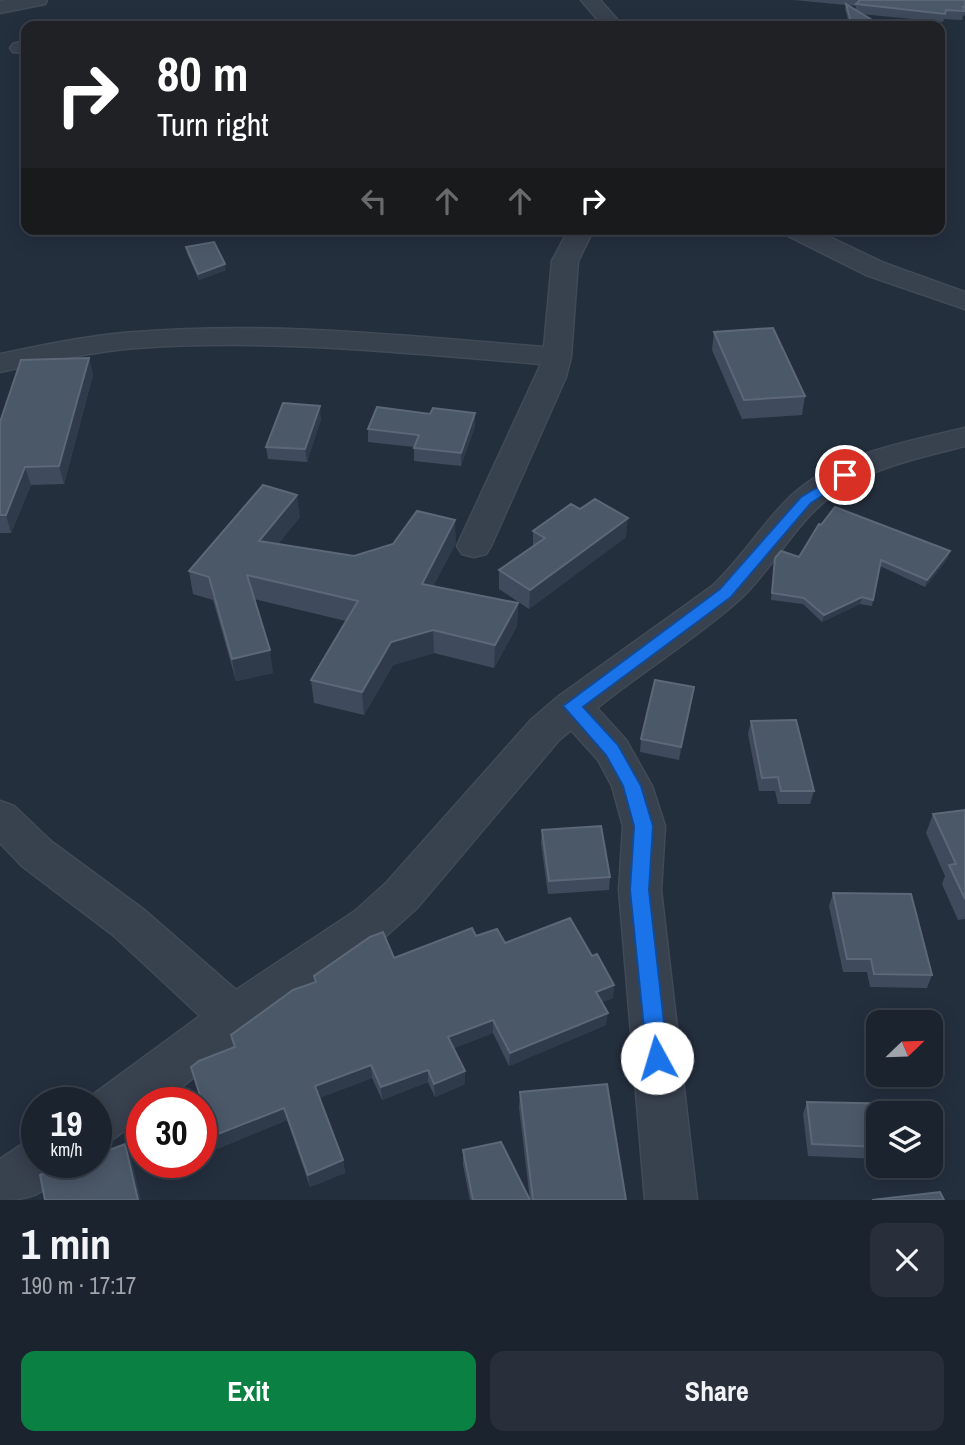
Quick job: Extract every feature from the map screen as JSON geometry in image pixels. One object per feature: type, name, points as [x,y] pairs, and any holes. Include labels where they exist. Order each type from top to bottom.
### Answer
[{"type":"street","points":[[0,8],[38,0]]},
{"type":"street","points":[[590,0],[609,21]]},
{"type":"street","points":[[474,546],[551,377],[557,357],[565,261],[579,235]]},
{"type":"street","points":[[805,235],[875,269],[965,301]]},
{"type":"street","points":[[0,363],[66,349],[135,340],[204,337],[285,337],[557,357]]},
{"type":"street","points":[[112,1111],[234,1017],[370,924],[402,895],[545,730],[572,706],[725,593],[806,500],[845,475],[894,454],[965,437]]},
{"type":"street","points":[[572,706],[612,750],[632,786],[644,826],[640,890],[671,1200]]},
{"type":"street","points":[[0,817],[37,854],[128,922],[234,1017]]},
{"type":"street","points":[[0,1189],[21,1174]]},
{"type":"building","points":[[860,0],[965,0],[965,7],[964,11],[946,10],[945,14],[856,4]]},
{"type":"building","points":[[846,4],[874,21],[851,21]]},
{"type":"building","points":[[214,242],[225,264],[198,274],[186,247]]},
{"type":"building","points":[[773,328],[805,396],[744,400],[714,332]]},
{"type":"building","points":[[89,358],[59,466],[25,467],[6,515],[0,515],[0,422],[21,360]]},
{"type":"building","points":[[283,403],[320,406],[305,449],[266,447]]},
{"type":"building","points":[[377,407],[430,414],[433,408],[475,413],[461,453],[414,448],[419,435],[368,429]]},
{"type":"building","points":[[263,485],[297,495],[259,541],[354,556],[393,544],[417,511],[455,520],[422,584],[518,603],[495,645],[433,630],[391,642],[362,692],[311,680],[358,601],[247,575],[270,650],[232,659],[209,577],[189,571]]},
{"type":"building","points":[[595,499],[628,518],[530,590],[499,570],[545,538],[533,531],[571,504],[580,509]]},
{"type":"building","points":[[835,507],[950,551],[927,580],[881,560],[873,600],[862,597],[824,615],[804,598],[772,593],[775,558],[781,551],[799,557],[819,524],[821,525]]},
{"type":"building","points":[[655,680],[694,687],[681,747],[641,739]]},
{"type":"building","points":[[796,720],[814,791],[781,791],[778,777],[762,778],[751,721]]},
{"type":"building","points":[[965,810],[965,899],[949,865],[956,864],[933,814]]},
{"type":"building","points":[[601,826],[610,877],[549,881],[542,830]]},
{"type":"building","points":[[833,893],[911,894],[932,975],[874,974],[871,959],[847,959]]},
{"type":"building","points":[[570,918],[592,956],[597,954],[614,985],[596,992],[608,1013],[510,1053],[493,1020],[448,1037],[465,1071],[434,1084],[428,1070],[381,1087],[371,1065],[315,1086],[343,1160],[308,1175],[284,1108],[217,1134],[217,1087],[197,1087],[191,1067],[199,1061],[235,1047],[231,1035],[293,990],[316,982],[314,976],[370,937],[383,932],[394,958],[472,928],[476,936],[497,929],[505,943]]},
{"type":"building","points":[[607,1084],[626,1200],[533,1200],[520,1092]]},
{"type":"building","points":[[807,1102],[866,1103],[866,1146],[812,1144]]},
{"type":"building","points":[[501,1142],[530,1200],[473,1200],[463,1150]]},
{"type":"building","points":[[125,1144],[126,1178],[133,1178],[138,1200],[45,1200],[41,1178],[112,1178],[112,1149]]},
{"type":"building","points":[[940,1192],[944,1200],[872,1200]]},
{"type":"route","points":[[657,1058],[640,890],[644,826],[632,786],[612,750],[572,706],[725,593],[806,500],[845,475]]}]
